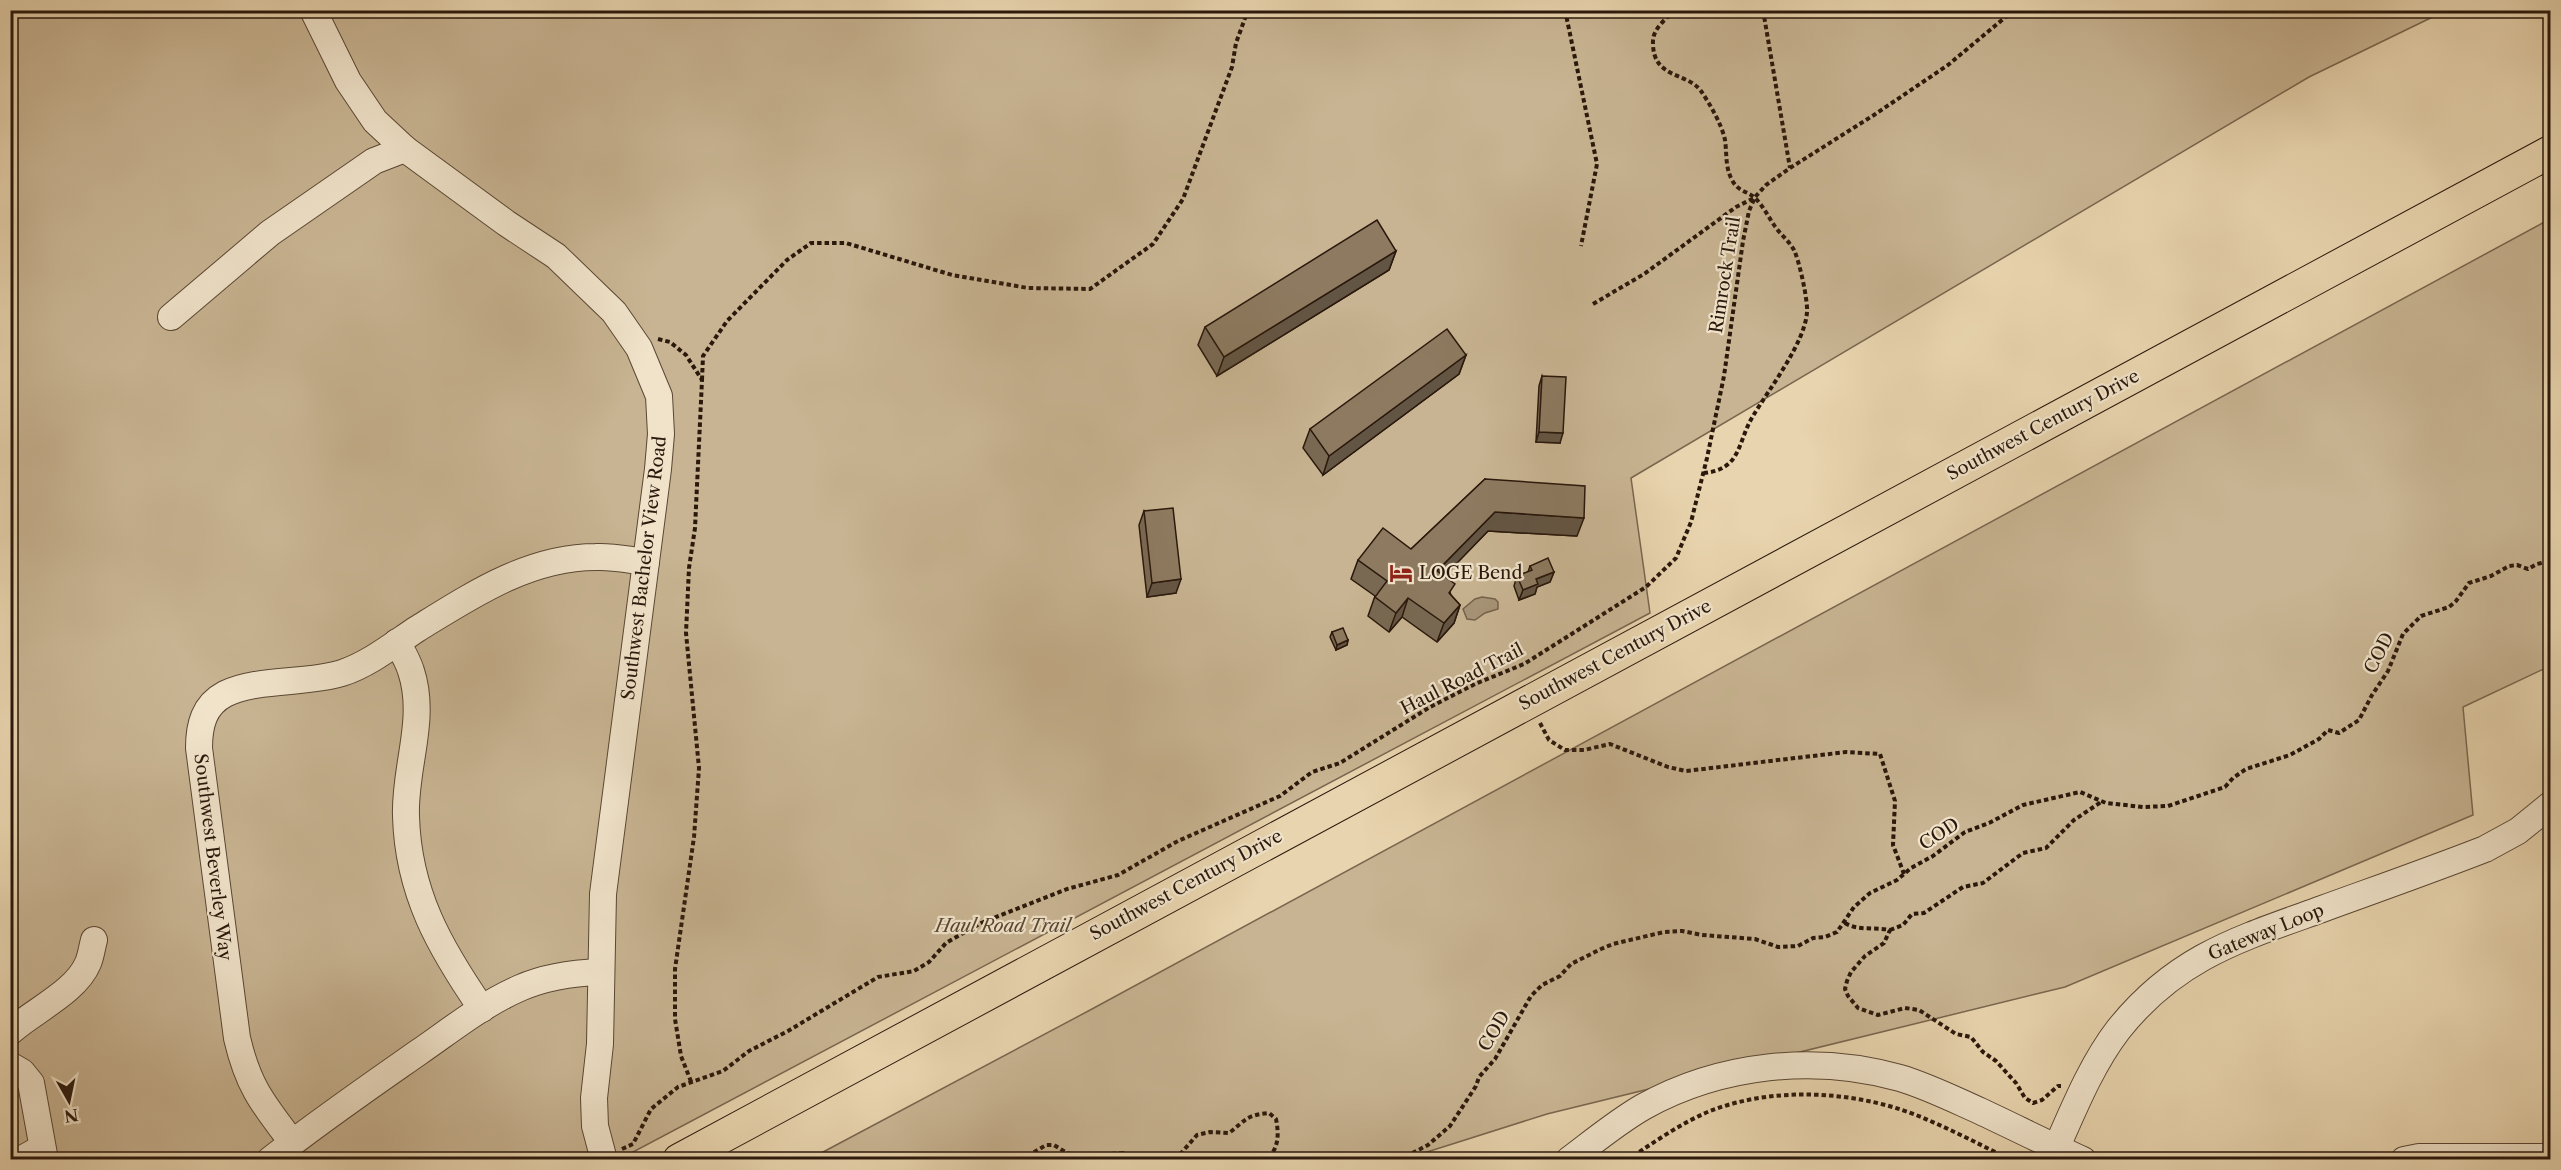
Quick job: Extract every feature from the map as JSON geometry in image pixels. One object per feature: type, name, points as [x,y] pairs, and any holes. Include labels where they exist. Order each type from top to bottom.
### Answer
[{"type":"main road","name":"Southwest Century Drive","points":[[679,1160],[2550,152]]},
{"type":"street","name":"Southwest Bachelor View Road","points":[[313,10],[348,81],[375,121],[405,148],[506,223],[556,256],[614,312],[639,348],[659,396],[662,434],[603,894],[600,1044],[594,1098],[595,1126],[604,1159]]},
{"type":"street","points":[[171,317],[270,233],[374,161],[405,148]]},
{"type":"street","name":"Southwest Beverley Way","points":[[292,1142],[254,1091],[243,1066],[237,1038],[198,748],[199,729],[206,710],[225,694],[243,688],[342,673],[379,655],[474,593],[541,564],[597,556],[646,562]]},
{"type":"street","points":[[397,642],[411,672],[417,718],[406,815],[409,849],[415,878],[424,910],[442,947],[482,1009]]},
{"type":"street","name":"Gateway Loop","points":[[2054,1153],[2097,1063],[2118,1031],[2141,1004],[2169,979],[2206,954],[2246,937],[2485,849],[2518,831],[2550,805]]},
{"type":"street","points":[[10,1032],[72,985],[88,964],[94,940]]},
{"type":"street","points":[[270,1160],[292,1142],[482,1009],[519,988],[546,979],[573,973],[600,972]]},
{"type":"street","points":[[10,1065],[22,1072],[31,1083],[36,1156]]},
{"type":"street","points":[[1569,1160],[1643,1107],[1686,1087],[1730,1074],[1796,1065],[1830,1066],[1899,1078],[1932,1089],[2054,1153],[2083,1160]]},
{"type":"street","points":[[2404,1160],[2419,1157],[2550,1156]]},
{"type":"path","points":[[692,1084],[681,1056],[675,1019],[675,969],[694,837],[699,768],[686,633],[689,568],[696,517],[703,356],[727,321],[787,260],[812,243],[846,243],[952,275],[973,279],[1028,288],[1090,289],[1153,244],[1183,199],[1232,67],[1236,43],[1248,10]]},
{"type":"path","points":[[1565,10],[1597,164],[1581,246]]},
{"type":"path","points":[[1675,10],[1657,30],[1652,41],[1655,54],[1664,70],[1693,83],[1701,91],[1725,137],[1726,166],[1732,180],[1738,189],[1755,197],[1794,249],[1799,262],[1808,309],[1806,320],[1790,356],[1743,433],[1737,456],[1733,462],[1711,472],[1703,473]]},
{"type":"path","points":[[1763,10],[1790,168]]},
{"type":"path","name":"Rimrock Trail","points":[[1646,587],[1676,558],[1691,522],[1724,376],[1743,241],[1749,212],[1755,197],[1766,185],[1790,168],[1947,65],[2014,10]]},
{"type":"path","points":[[1593,304],[1644,274],[1736,207],[1755,197]]},
{"type":"path","points":[[630,335],[669,342],[686,355],[702,380]]},
{"type":"path","name":"COD","points":[[1399,1160],[1428,1145],[1450,1126],[1476,1086],[1479,1077],[1495,1059],[1531,996],[1542,986],[1560,976],[1571,964],[1613,944],[1670,931],[1755,939],[1778,947],[1787,947],[1837,932],[1854,907],[1870,893],[1897,880],[1965,832],[2023,806],[2080,792],[2101,801],[2143,807],[2168,806],[2186,802],[2225,787],[2246,769],[2290,755],[2319,739],[2328,730],[2339,733],[2359,720],[2388,671],[2403,634],[2421,616],[2449,607],[2456,602],[2469,583],[2491,576],[2509,566],[2517,565],[2528,569],[2550,561]]},
{"type":"path","name":"Haul Road Trail","points":[[604,1159],[633,1144],[651,1109],[678,1087],[692,1084],[723,1071],[749,1051],[788,1031],[878,977],[914,971],[929,962],[946,943],[981,923],[1067,889],[1118,875],[1178,841],[1280,796],[1312,772],[1340,763],[1430,707],[1475,684],[1524,664],[1646,587]]},
{"type":"path","points":[[1529,701],[1549,740],[1565,750],[1584,750],[1610,744],[1668,767],[1686,771],[1846,752],[1880,754],[1894,801],[1893,845],[1904,874]]},
{"type":"path","points":[[1845,923],[1853,928],[1877,927],[1890,930],[1902,925],[1912,914],[1924,913],[1963,887],[1983,883],[2023,853],[2046,848],[2074,820],[2101,801]]},
{"type":"path","points":[[1890,930],[1884,943],[1865,956],[1851,972],[1847,981],[1845,989],[1858,1008],[1878,1015],[1905,1008],[1919,1010],[1956,1034],[1971,1037],[2003,1068],[2025,1098],[2033,1103],[2042,1100],[2058,1086],[2082,1094]]},
{"type":"path","points":[[1627,1160],[1709,1112],[1751,1099],[1788,1095],[1833,1096],[1879,1103],[1927,1119],[2011,1160]]},
{"type":"path","points":[[1175,1160],[1197,1135],[1210,1132],[1229,1133],[1242,1119],[1269,1113],[1276,1119],[1279,1138],[1267,1160]]},
{"type":"path","points":[[1022,1160],[1046,1145],[1054,1145],[1078,1156],[1123,1153],[1130,1160]]},
{"type":"path","points":[[1302,1160],[1312,1160]]},
{"type":"green space","points":[[10,11],[2445,11],[2309,77],[1631,478],[1650,613],[618,1160],[11,1159]]},
{"type":"green space","points":[[2550,219],[2550,666],[2463,707],[2473,815],[2065,987],[1547,1114],[1405,1159],[808,1160],[1092,1009]]},
{"type":"shaded area","points":[[1482,597],[1495,599],[1498,602],[1498,609],[1485,613],[1475,620],[1467,619],[1463,609],[1475,599]]},
{"type":"building","points":[[1377,220],[1396,251],[1224,357],[1205,327]]},
{"type":"building","points":[[1447,329],[1466,355],[1329,456],[1310,429]]},
{"type":"building","points":[[1542,376],[1566,377],[1563,433],[1539,432]]},
{"type":"building","points":[[1485,479],[1585,486],[1584,518],[1495,512],[1437,571],[1455,584],[1449,593],[1460,605],[1444,623],[1408,598],[1396,613],[1375,597],[1387,581],[1358,560],[1383,528],[1411,549]]},
{"type":"building","points":[[1173,508],[1181,579],[1152,583],[1144,511]]},
{"type":"building","points":[[1548,558],[1554,572],[1536,579],[1538,584],[1523,590],[1517,576],[1532,570],[1530,566]]},
{"type":"building","points":[[1343,628],[1348,640],[1337,645],[1332,632]]},
{"type":"place","name":"LOGE Bend","points":[[1401,573]]}]
